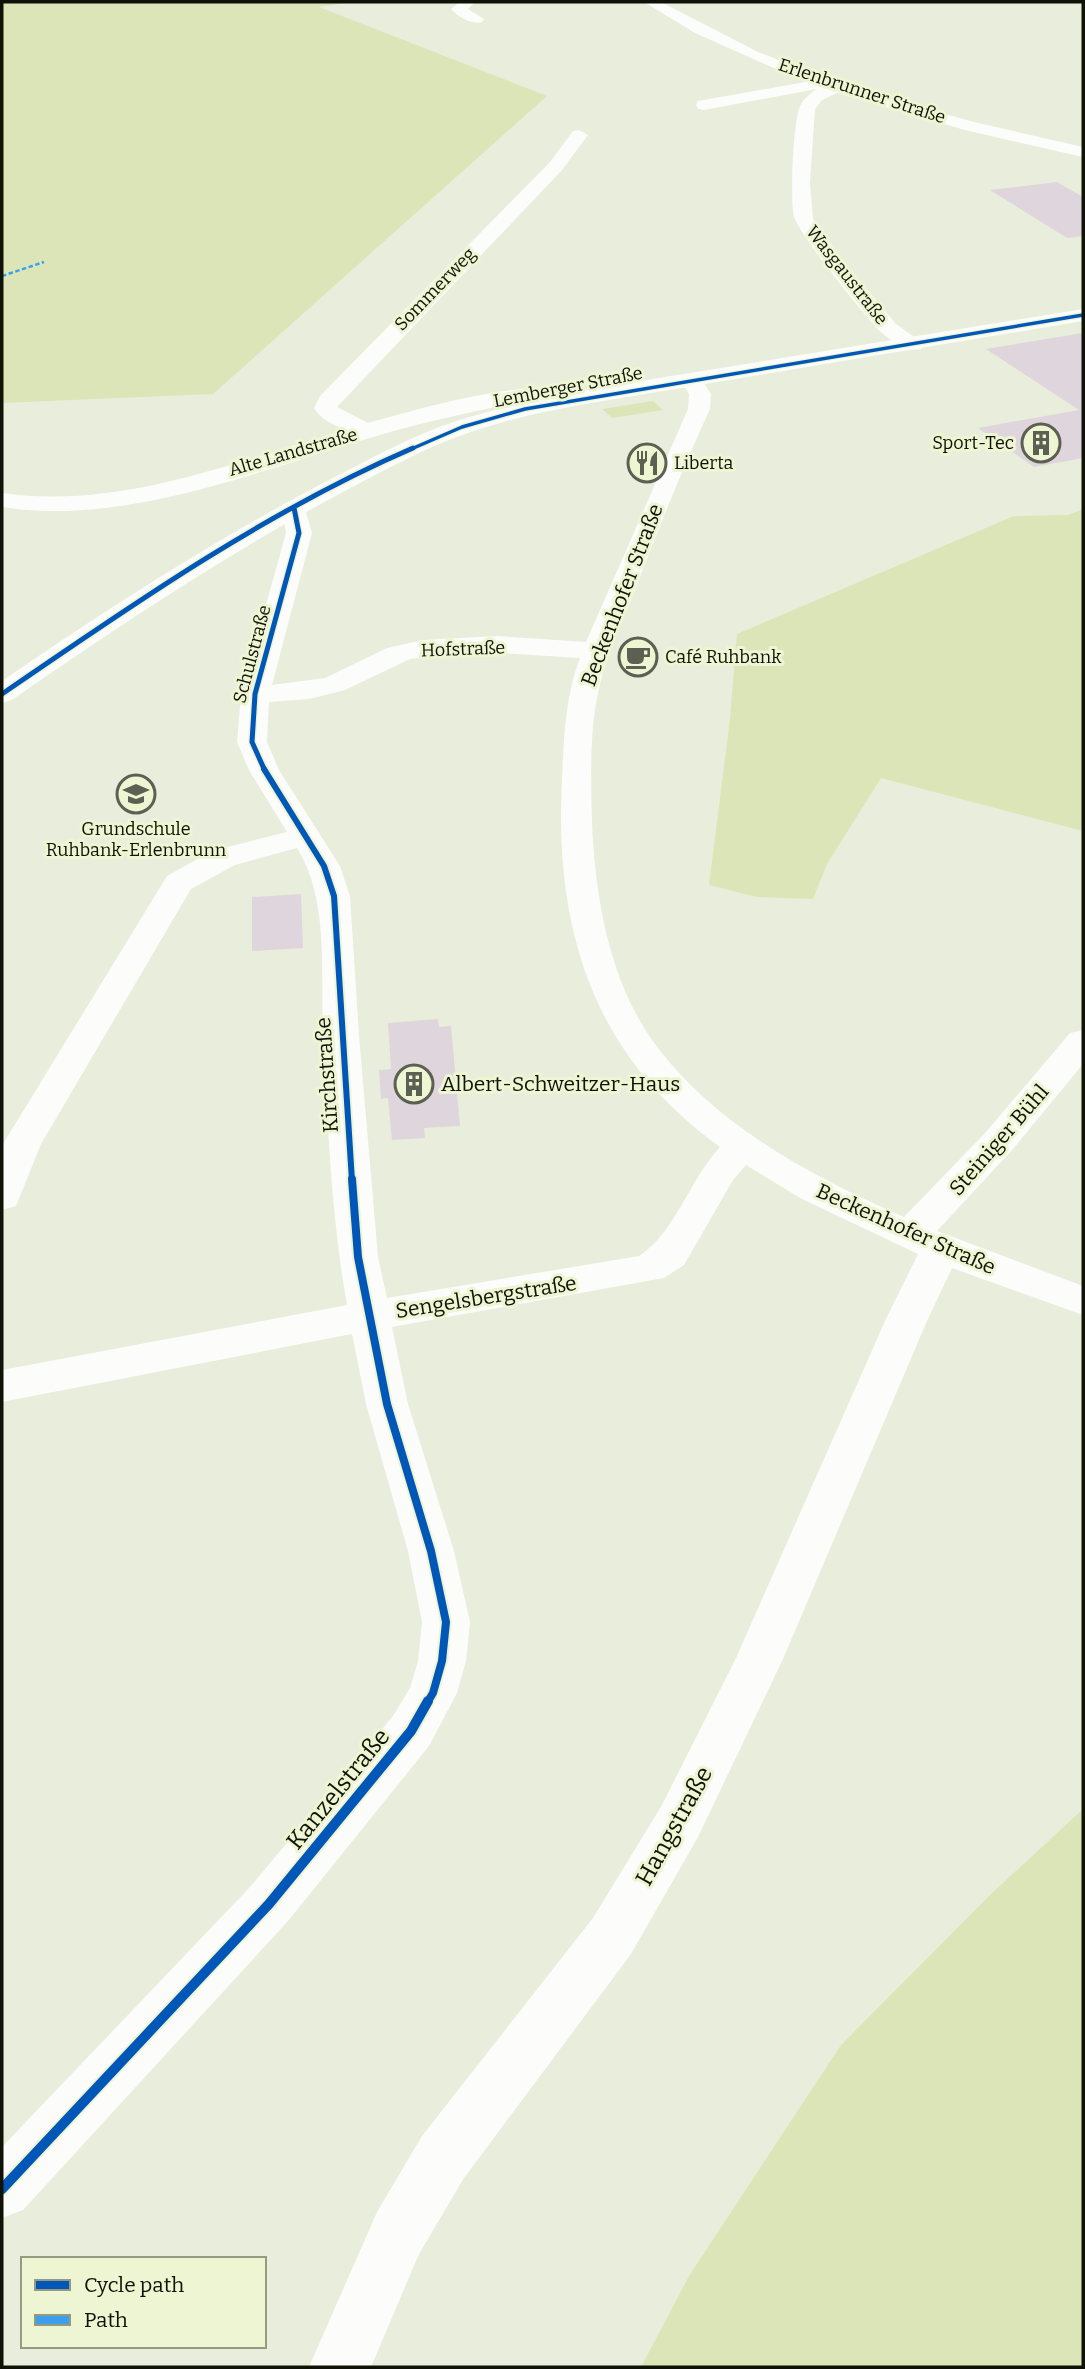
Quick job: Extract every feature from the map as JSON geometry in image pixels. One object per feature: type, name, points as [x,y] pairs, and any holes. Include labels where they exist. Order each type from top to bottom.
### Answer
[{"type":"street","points":[[468,2],[458,9],[477,19]]},
{"type":"street","name":"Erlenbrunner Straße","points":[[651,2],[729,44],[833,85],[990,131],[1083,152]]},
{"type":"street","points":[[704,106],[833,85]]},
{"type":"street","name":"Wasgaustraße","points":[[833,85],[811,100],[807,109],[801,183],[804,219],[834,262],[889,328],[913,344]]},
{"type":"street","name":"Sommerweg","points":[[366,431],[330,414],[325,408],[328,401],[556,166],[579,135]]},
{"type":"street","name":"Lemberger Straße","points":[[2,694],[183,574],[293,508],[430,439],[494,417],[585,397],[1083,315]]},
{"type":"street","name":"Beckenhofer Straße","points":[[691,380],[700,394],[699,409],[678,451],[596,651],[584,688],[575,792],[578,843],[584,902],[592,939],[607,985],[626,1025],[650,1063],[700,1112],[743,1145],[835,1201],[926,1241],[1083,1301]]},
{"type":"street","name":"Alte Landstraße","points":[[2,500],[65,508],[113,501],[204,478],[420,416],[528,393],[558,392],[585,397]]},
{"type":"street","name":"Schulstraße","points":[[293,508],[299,533],[256,694],[252,726],[256,754],[307,837]]},
{"type":"street","name":"Hofstraße","points":[[256,694],[304,692],[321,688],[363,673],[392,656],[419,649],[483,646],[596,651]]},
{"type":"street","points":[[2,1196],[22,1144],[178,883],[191,873],[218,860],[307,837]]},
{"type":"street","name":"Kirchstraße","points":[[307,837],[324,866],[334,896],[341,1035],[358,1257],[368,1316]]},
{"type":"street","name":"Steiniger Bühl","points":[[926,1241],[954,1192],[1019,1120],[1083,1041]]},
{"type":"street","name":"Sengelsbergstraße","points":[[2,1386],[368,1316],[650,1268],[670,1255],[718,1172],[743,1145]]},
{"type":"street","name":"Hangstraße","points":[[340,2367],[398,2233],[443,2157],[612,1936],[680,1821],[759,1659],[906,1321],[926,1241]]},
{"type":"street","name":"Kanzelstraße","points":[[2,2189],[269,1904],[411,1731],[433,1693],[442,1661],[446,1622],[431,1552],[387,1404],[368,1316]]},
{"type":"green space","points":[[2,2],[352,2],[319,7],[547,96],[213,394],[2,403]]},
{"type":"green space","points":[[653,401],[663,410],[612,418],[602,409]]},
{"type":"green space","points":[[1083,509],[1083,831],[881,778],[827,864],[813,899],[757,897],[709,885],[730,719],[737,634],[1014,516],[1068,515]]},
{"type":"green space","points":[[1083,1809],[1083,2367],[641,2367],[689,2276],[841,2045],[990,1895]]},
{"type":"building","points":[[1057,182],[1083,197],[1083,236],[1067,238],[990,190]]},
{"type":"building","points":[[1083,333],[1083,458],[1034,467],[978,428],[1079,410],[986,349]]},
{"type":"building","points":[[301,894],[303,948],[252,951],[252,897]]},
{"type":"building","name":"Albert-Schweitzer-Haus","points":[[438,1019],[439,1027],[451,1026],[460,1126],[424,1128],[425,1138],[392,1140],[388,1098],[381,1099],[379,1070],[391,1069],[388,1023]]},
{"type":"marked path","points":[[2,276],[44,262]]},
{"type":"cycle path","points":[[2,694],[83,638],[260,526],[388,459],[462,427],[525,409],[585,397],[1083,315]]},
{"type":"cycle path","points":[[2,2189],[269,1904],[411,1731],[433,1693],[442,1661],[446,1622],[431,1551],[387,1404],[358,1257],[341,1035],[334,896],[324,866],[264,770],[252,742],[255,694],[299,533],[294,508]]},
{"type":"place","name":"Sport-Tec","points":[[1041,443]]},
{"type":"place","name":"Liberta","points":[[647,463]]},
{"type":"place","name":"Café Ruhbank","points":[[638,657]]},
{"type":"place","name":"Grundschule Ruhbank-Erlenbrunn","points":[[136,794]]},
{"type":"place","name":"Albert-Schweitzer-Haus","points":[[414,1084]]}]
